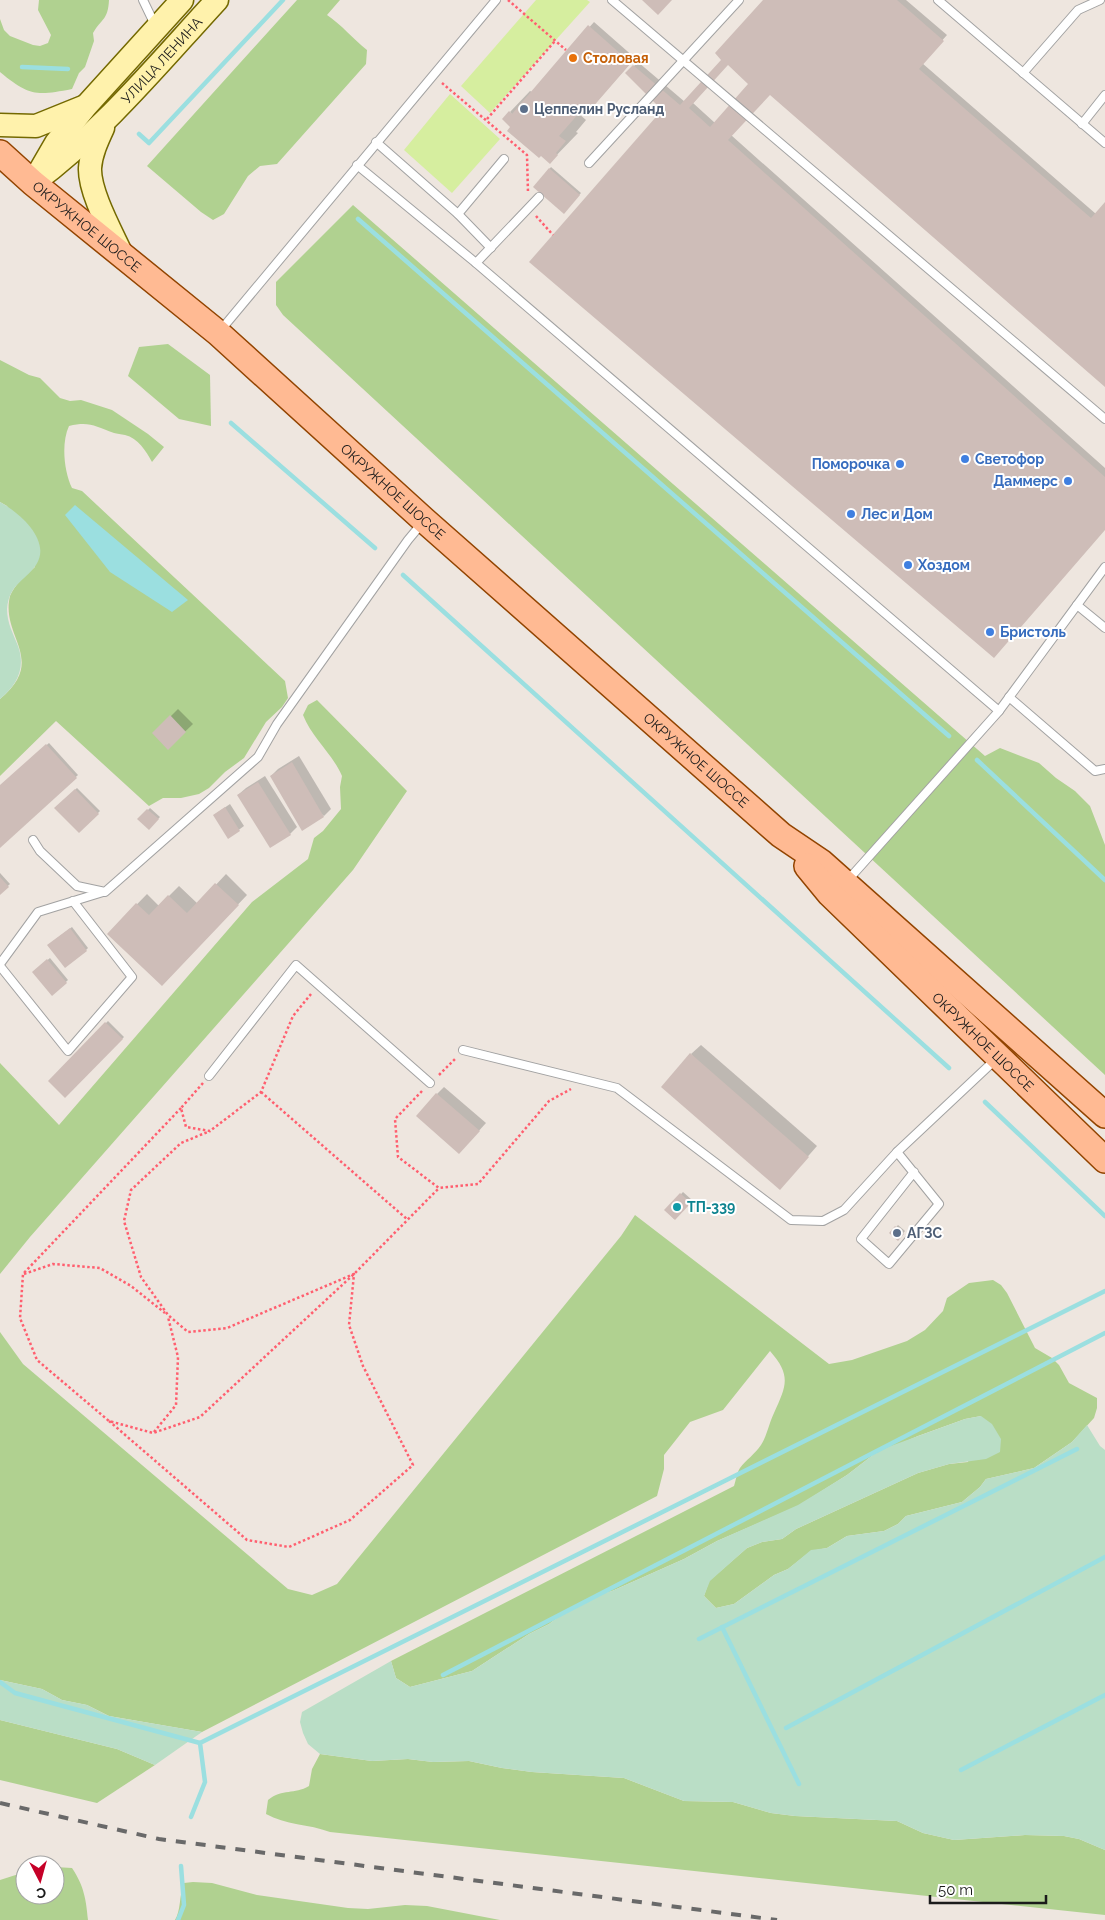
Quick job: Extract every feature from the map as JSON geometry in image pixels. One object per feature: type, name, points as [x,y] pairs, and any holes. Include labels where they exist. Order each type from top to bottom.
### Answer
[{"type":"main road","name":"УЛИЦА ЛЕНИНА","points":[[33,183],[56,143],[86,106],[182,0]]},
{"type":"main road","name":"УЛИЦА ЛЕНИНА","points":[[33,183],[63,161],[105,123],[217,0]]},
{"type":"main road","name":"УЛИЦА ЛЕНИНА","points":[[0,125],[36,126],[86,106]]},
{"type":"main road","name":"УЛИЦА ЛЕНИНА","points":[[105,123],[92,154],[91,184],[122,255]]},
{"type":"main road","name":"ОКРУЖНОЕ ШОССЕ","points":[[0,153],[33,183],[218,333],[424,520],[781,835],[821,862],[1105,1115]]},
{"type":"main road","name":"ОКРУЖНОЕ ШОССЕ","points":[[781,835],[830,894],[1105,1160]]},
{"type":"lane","points":[[143,0],[156,28]]},
{"type":"lane","points":[[218,333],[496,0]]},
{"type":"lane","points":[[612,0],[1105,419]]},
{"type":"lane","points":[[589,162],[739,0]]},
{"type":"lane","points":[[938,0],[1105,144]]},
{"type":"lane","points":[[1023,73],[1078,10],[1100,0]]},
{"type":"lane","points":[[1082,124],[1105,95]]},
{"type":"lane","points":[[376,142],[458,214],[491,248]]},
{"type":"lane","points":[[458,214],[504,160]]},
{"type":"lane","points":[[357,165],[476,263],[999,711]]},
{"type":"lane","points":[[476,263],[539,197]]},
{"type":"lane","points":[[74,901],[132,977],[68,1051],[0,965],[38,912],[74,901],[105,892],[258,757],[283,716],[424,520]]},
{"type":"lane","points":[[845,884],[999,711],[1105,568]]},
{"type":"lane","points":[[1077,605],[1105,628]]},
{"type":"lane","points":[[1009,697],[1095,771],[1105,769]]},
{"type":"lane","points":[[33,840],[40,851],[77,886],[105,892]]},
{"type":"lane","points":[[209,1076],[296,966],[430,1084]]},
{"type":"lane","points":[[463,1050],[617,1088],[791,1220],[823,1221],[844,1210],[897,1152],[998,1057]]},
{"type":"lane","points":[[897,1152],[914,1172],[939,1204],[889,1264],[861,1238],[914,1172]]},
{"type":"path","points":[[508,0],[566,50]]},
{"type":"path","points":[[487,120],[555,41]]},
{"type":"path","points":[[432,75],[527,155],[528,208],[553,235]]},
{"type":"path","points":[[153,1433],[176,1405],[178,1357],[168,1315],[141,1277],[124,1221],[131,1190],[181,1143],[210,1131],[261,1092],[293,1016],[318,985]]},
{"type":"path","points":[[439,1188],[398,1157],[395,1119],[463,1050]]},
{"type":"path","points":[[209,1076],[181,1108],[23,1274],[20,1318],[37,1360],[247,1540],[289,1547],[350,1520],[413,1465],[363,1366],[349,1325],[354,1274]]},
{"type":"path","points":[[109,1421],[153,1433],[200,1416],[354,1274],[439,1188],[478,1184],[549,1101],[588,1080]]},
{"type":"path","points":[[261,1092],[408,1220]]},
{"type":"path","points":[[181,1108],[186,1127],[210,1131]]},
{"type":"path","points":[[23,1274],[53,1264],[100,1268],[131,1286],[188,1332],[227,1328],[354,1274]]},
{"type":"green space","points":[[39,0],[109,0],[106,15],[93,33],[94,41],[85,67],[79,73],[72,89],[50,93],[33,92],[18,86],[0,72],[0,19],[4,30],[10,36],[33,45],[40,46],[48,43],[51,35],[38,10]]},
{"type":"green space","points":[[297,0],[340,0],[327,15],[367,50],[366,64],[277,164],[260,166],[248,176],[224,214],[213,220],[147,166]]},
{"type":"green space","points":[[536,0],[587,0],[590,2],[490,113],[461,86]]},
{"type":"green space","points":[[450,94],[500,139],[452,193],[404,150]]},
{"type":"green space","points":[[353,205],[985,756],[1000,748],[1039,763],[1075,791],[1090,806],[1105,845],[1105,1075],[283,315],[276,305],[276,282]]},
{"type":"green space","points":[[168,344],[210,375],[211,426],[179,419],[128,376],[139,347]]},
{"type":"green space","points":[[0,360],[29,375],[40,378],[60,398],[70,401],[81,400],[112,410],[164,447],[152,462],[141,446],[130,437],[92,425],[69,426],[65,440],[64,457],[69,481],[72,488],[82,491],[285,681],[288,698],[282,707],[266,722],[244,758],[225,772],[209,788],[199,794],[181,798],[163,798],[149,806],[56,721],[0,776],[0,699],[14,685],[20,672],[22,660],[11,624],[9,611],[10,596],[17,584],[35,567],[7,506],[0,502]]},
{"type":"green space","points":[[0,502],[16,513],[32,529],[40,547],[40,556],[36,565],[14,589],[8,601],[8,619],[18,646],[21,662],[15,682],[0,699]]},
{"type":"green space","points":[[317,700],[407,791],[353,870],[30,1237],[0,1274],[0,1063],[59,1125],[252,902],[308,859],[314,838],[323,831],[341,809],[340,787],[342,776],[333,760],[311,731],[303,715],[308,705]]},
{"type":"green space","points":[[635,1215],[829,1364],[852,1360],[907,1341],[925,1330],[943,1311],[947,1298],[969,1283],[993,1280],[1001,1285],[1007,1293],[1035,1348],[1052,1358],[1059,1365],[1069,1383],[1097,1398],[1094,1418],[1072,1442],[1034,1468],[986,1479],[980,1487],[962,1502],[906,1516],[898,1524],[884,1531],[847,1536],[827,1548],[811,1551],[788,1569],[774,1575],[734,1604],[716,1608],[704,1596],[709,1581],[747,1548],[762,1542],[782,1539],[796,1529],[918,1473],[949,1464],[968,1462],[981,1416],[965,1419],[873,1455],[847,1475],[798,1506],[717,1541],[684,1559],[612,1591],[598,1595],[565,1612],[549,1624],[529,1634],[472,1671],[410,1687],[396,1678],[391,1661],[734,1486],[740,1468],[761,1445],[784,1388],[785,1381],[782,1367],[770,1351],[723,1410],[690,1422],[664,1455],[664,1469],[657,1496],[202,1732],[109,1716],[87,1705],[62,1700],[42,1689],[0,1680],[0,1332],[23,1364],[288,1589],[312,1595],[337,1584],[621,1236]]},
{"type":"green space","points":[[981,1416],[992,1424],[1001,1439],[1000,1452],[986,1459],[949,1464],[918,1473],[796,1529],[782,1539],[762,1542],[747,1548],[710,1581],[704,1596],[716,1608],[734,1604],[774,1575],[788,1569],[811,1550],[827,1548],[847,1536],[884,1531],[898,1524],[906,1516],[962,1502],[980,1487],[986,1479],[1034,1468],[1072,1442],[1087,1425],[1100,1446],[1105,1450],[1105,1850],[1079,1839],[1064,1836],[1025,1835],[954,1840],[923,1833],[897,1821],[795,1816],[771,1813],[733,1802],[684,1801],[624,1778],[532,1772],[469,1761],[433,1762],[408,1759],[372,1761],[320,1754],[308,1744],[300,1722],[302,1712],[391,1661],[396,1678],[410,1687],[472,1671],[529,1634],[549,1624],[565,1612],[598,1595],[612,1591],[684,1559],[717,1541],[798,1505],[888,1447],[965,1419]]},
{"type":"green space","points":[[0,1680],[42,1689],[62,1700],[87,1705],[109,1716],[202,1732],[155,1765],[117,1749],[0,1720]]},
{"type":"green space","points":[[0,1720],[117,1749],[155,1765],[97,1803],[0,1780]]},
{"type":"green space","points":[[320,1754],[372,1761],[408,1759],[433,1762],[469,1761],[532,1772],[624,1778],[684,1801],[733,1802],[771,1813],[795,1816],[897,1821],[923,1833],[954,1840],[1025,1835],[1064,1836],[1079,1839],[1105,1850],[1105,1915],[330,1832],[273,1818],[266,1814],[268,1800],[273,1796],[304,1789],[309,1786],[312,1769]]},
{"type":"green space","points":[[65,1868],[72,1868],[84,1893],[88,1920],[0,1920],[0,1880],[15,1875],[15,1905],[65,1905]]},
{"type":"green space","points":[[184,1883],[212,1883],[257,1895],[348,1908],[368,1909],[405,1905],[427,1906],[500,1920],[175,1920]]},
{"type":"water","points":[[75,505],[188,600],[172,612],[110,572],[65,515]]},
{"type":"building","points":[[642,0],[672,0],[658,15]]},
{"type":"building","points":[[763,0],[897,0],[944,41],[919,69],[1091,218],[1105,202],[1105,387],[770,95],[728,140],[1105,477],[1105,530],[994,658],[529,262],[662,110],[625,73],[633,65],[680,105],[721,60],[715,53]],"holes":[[[728,65],[748,84],[710,127],[689,108]]]},
{"type":"building","points":[[588,25],[631,63],[585,116],[580,112],[559,136],[566,141],[550,164],[541,156],[539,158],[507,131],[510,127],[502,119],[509,111],[512,114]]},
{"type":"building","points":[[549,168],[580,195],[564,214],[533,187]]},
{"type":"building","points":[[170,715],[186,732],[168,750],[152,733]]},
{"type":"building","points":[[46,744],[77,778],[0,848],[0,785]]},
{"type":"building","points":[[292,762],[324,817],[302,831],[270,776]]},
{"type":"building","points":[[258,782],[291,835],[270,848],[237,795]]},
{"type":"building","points":[[75,789],[99,814],[79,833],[54,808]]},
{"type":"building","points":[[225,807],[240,831],[228,839],[213,815]]},
{"type":"building","points":[[147,809],[159,819],[149,830],[137,819]]},
{"type":"building","points":[[0,877],[9,887],[0,895]]},
{"type":"building","points":[[215,883],[239,905],[162,986],[107,934],[136,903],[149,915],[168,895],[187,913]]},
{"type":"building","points":[[70,928],[87,951],[65,968],[47,945]]},
{"type":"building","points":[[47,959],[67,983],[52,996],[32,972]]},
{"type":"building","points":[[105,1022],[123,1039],[65,1098],[48,1081]]},
{"type":"building","points":[[690,1053],[809,1157],[780,1190],[661,1087]]},
{"type":"building","points":[[436,1093],[480,1131],[459,1154],[416,1116]]},
{"type":"building","name":"ТП-339","points":[[680,1193],[691,1203],[675,1220],[664,1210]]},
{"type":"building","name":"АГЗС","points":[[895,1226],[904,1234],[898,1241],[889,1233]]},
{"type":"waterway","points":[[139,134],[149,143],[283,0]]},
{"type":"waterway","points":[[22,67],[68,69]]},
{"type":"waterway","points":[[358,219],[949,736]]},
{"type":"waterway","points":[[231,423],[375,548]]},
{"type":"waterway","points":[[403,575],[949,1068]]},
{"type":"waterway","points":[[977,760],[1105,880]]},
{"type":"waterway","points":[[985,1102],[1105,1216]]},
{"type":"waterway","points":[[191,1817],[205,1782],[200,1743],[1105,1291]]},
{"type":"waterway","points":[[443,1675],[1105,1333]]},
{"type":"waterway","points":[[699,1639],[1077,1449]]},
{"type":"waterway","points":[[786,1728],[1105,1557]]},
{"type":"waterway","points":[[722,1627],[799,1784]]},
{"type":"waterway","points":[[0,1682],[15,1693],[200,1743]]},
{"type":"waterway","points":[[961,1770],[1105,1695]]},
{"type":"waterway","points":[[178,1920],[184,1905],[181,1866]]},
{"type":"railway","points":[[0,1803],[159,1839],[777,1920]]},
{"type":"place","name":"Столовая","points":[[573,58]]},
{"type":"place","name":"Цеппелин Русланд","points":[[524,109]]},
{"type":"place","name":"Светофор","points":[[965,459]]},
{"type":"place","name":"Поморочка","points":[[900,464]]},
{"type":"place","name":"Даммерс","points":[[1068,481]]},
{"type":"place","name":"Лес и Дом","points":[[851,514]]},
{"type":"place","name":"Хоздом","points":[[908,565]]},
{"type":"place","name":"Бристоль","points":[[990,632]]},
{"type":"place","name":"ТП-339","points":[[677,1207]]},
{"type":"place","name":"АГЗС","points":[[897,1233]]}]
